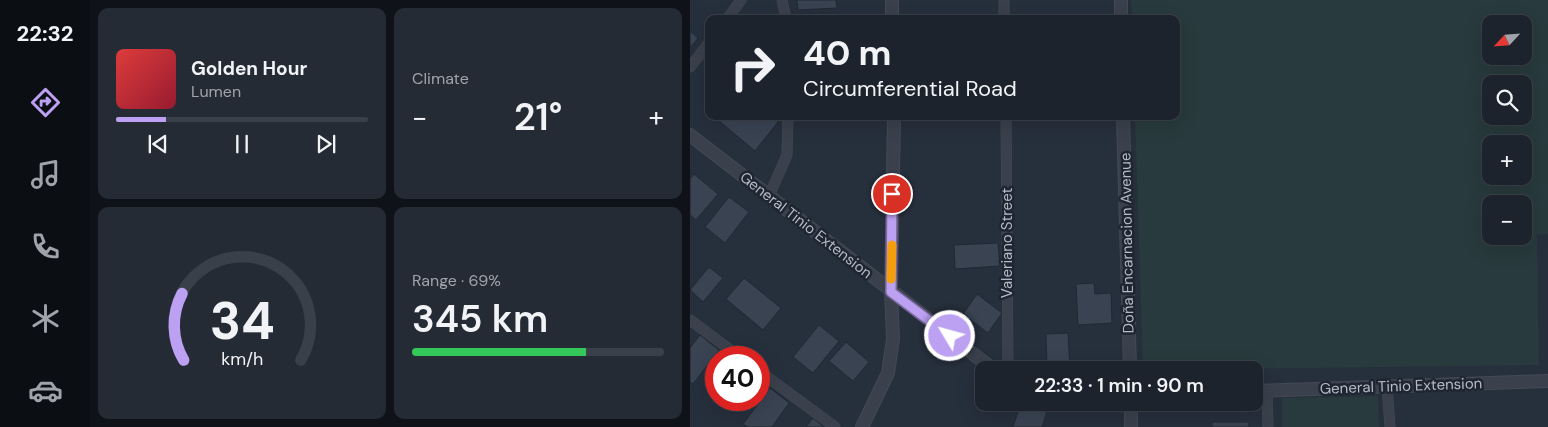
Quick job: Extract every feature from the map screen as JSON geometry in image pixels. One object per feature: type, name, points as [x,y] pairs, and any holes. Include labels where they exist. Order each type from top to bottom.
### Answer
[{"type":"street","points":[[730,15],[741,0]]},
{"type":"street","points":[[782,0],[785,15]]},
{"type":"street","points":[[892,0],[892,15]]},
{"type":"street","points":[[1004,0],[1004,15]]},
{"type":"street","points":[[1120,0],[1121,15]]},
{"type":"street","points":[[690,67],[705,48]]},
{"type":"street","points":[[769,196],[787,155],[788,120]]},
{"type":"street","points":[[862,427],[888,373],[893,339],[891,292],[894,120]]},
{"type":"street","name":"Valeriano Street","points":[[1006,120],[1008,361]]},
{"type":"street","name":"Doña Encarnacion Avenue","points":[[1123,120],[1130,361]]},
{"type":"street","name":"General Tinio Extension","points":[[690,135],[982,361]]},
{"type":"street","points":[[690,320],[725,346]]},
{"type":"street","points":[[770,379],[835,427]]},
{"type":"street","name":"General Tinio Extension","points":[[1263,390],[1548,381]]},
{"type":"street","points":[[1388,387],[1390,427]]},
{"type":"street","points":[[1267,390],[1268,427]]},
{"type":"street","points":[[1131,411],[1131,427]]},
{"type":"shaded area","points":[[1131,0],[1548,0],[1548,234],[1537,235],[1539,365],[1263,368],[1263,361],[1143,361],[1135,120],[1180,120],[1180,15],[1132,15]]},
{"type":"shaded area","points":[[1378,396],[1379,427],[1282,427],[1282,398]]},
{"type":"building","points":[[797,0],[836,0],[837,8],[798,10]]},
{"type":"building","points":[[690,31],[698,38],[690,48]]},
{"type":"building","points":[[718,120],[776,120],[778,122],[755,151]]},
{"type":"building","points":[[694,174],[718,194],[696,220],[690,215],[690,179]]},
{"type":"building","points":[[729,197],[749,212],[725,243],[705,227]]},
{"type":"building","points":[[998,243],[1000,266],[955,269],[954,245]]},
{"type":"building","points":[[709,267],[723,278],[703,302],[690,290]]},
{"type":"building","points":[[744,278],[781,308],[763,330],[726,299]]},
{"type":"building","points":[[1094,283],[1095,294],[1111,293],[1112,323],[1078,325],[1076,284]]},
{"type":"building","points":[[977,294],[1002,313],[988,333],[963,314]]},
{"type":"building","points":[[819,325],[839,341],[813,373],[793,357]]},
{"type":"building","points":[[1068,333],[1070,361],[1047,361],[1046,334]]},
{"type":"building","points":[[700,335],[714,346],[705,346],[705,368],[693,384],[690,382],[690,348]]},
{"type":"building","points":[[846,342],[869,362],[853,381],[829,361]]},
{"type":"building","points":[[770,388],[789,403],[772,427],[748,427],[743,424],[753,411],[770,411]]},
{"type":"building","points":[[1018,411],[1047,412],[1042,427],[1013,427]]},
{"type":"building","points":[[813,418],[824,427],[806,427]]},
{"type":"building","points":[[1212,422],[1249,422],[1249,427],[1212,427]]},
{"type":"slow traffic","points":[[891,279],[892,245]]},
{"type":"route","points":[[892,194],[891,292],[950,336]]}]
